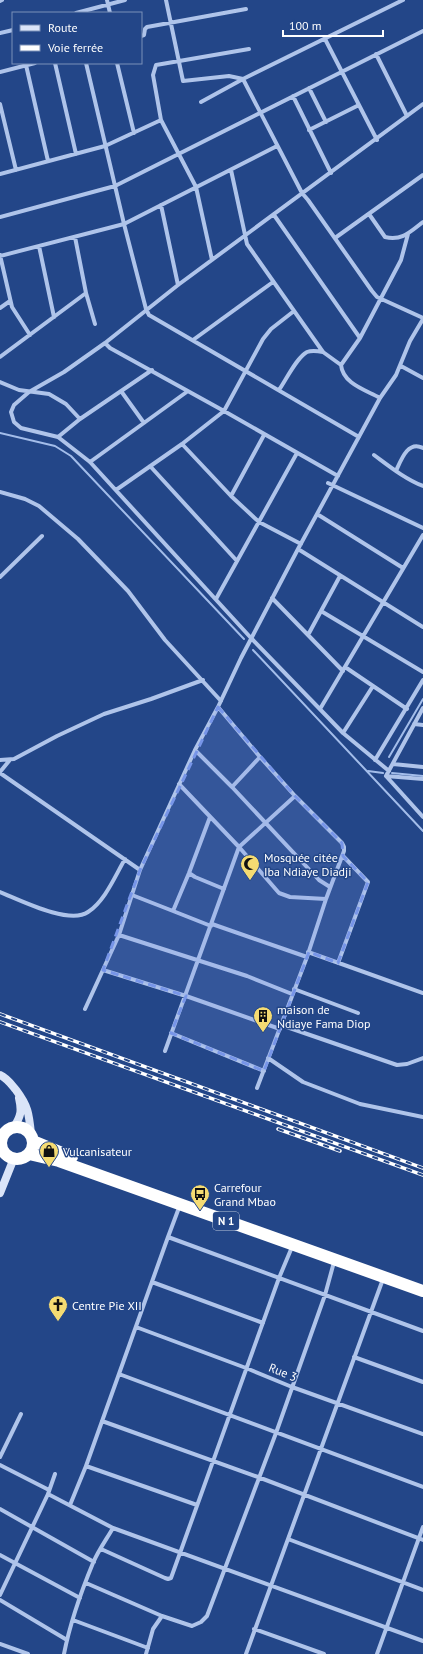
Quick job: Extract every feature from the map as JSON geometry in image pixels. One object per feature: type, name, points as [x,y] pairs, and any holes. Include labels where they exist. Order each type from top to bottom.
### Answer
[{"type":"highway","name":"N 1","points":[[7,1129],[23,1128],[32,1137],[63,1154],[423,1284]]},
{"type":"highway","points":[[7,1129],[2,1137],[1,1144],[7,1155],[14,1158]]},
{"type":"highway","points":[[29,1154],[32,1148],[32,1137]]},
{"type":"highway","name":"N 1","points":[[14,1158],[21,1158],[29,1154],[59,1161],[423,1291]]},
{"type":"street","points":[[79,12],[107,2],[125,0]]},
{"type":"street","points":[[166,0],[183,81],[230,76],[243,79]]},
{"type":"street","points":[[201,102],[243,79],[403,0]]},
{"type":"street","points":[[107,2],[110,12]]},
{"type":"street","points":[[142,36],[144,35],[145,28],[147,27],[246,9]]},
{"type":"street","points":[[0,33],[12,30]]},
{"type":"street","points":[[0,217],[115,186],[423,31]]},
{"type":"street","points":[[325,39],[377,140]]},
{"type":"street","points":[[212,260],[196,187],[161,120],[154,70],[156,65],[249,49]]},
{"type":"street","points":[[376,54],[407,116]]},
{"type":"street","points":[[0,72],[30,64]]},
{"type":"street","points":[[56,64],[76,154]]},
{"type":"street","points":[[86,64],[124,224],[146,310],[149,315],[359,437]]},
{"type":"street","points":[[117,64],[134,133]]},
{"type":"street","points":[[26,65],[48,161]]},
{"type":"street","points":[[85,1009],[104,970],[119,934],[140,870],[195,750],[272,598],[380,398],[401,366],[410,341],[423,319],[381,298],[372,291],[308,200],[302,194],[243,79]]},
{"type":"street","points":[[309,88],[326,122]]},
{"type":"street","points":[[293,96],[331,173]]},
{"type":"street","points":[[0,104],[16,170]]},
{"type":"street","points":[[389,770],[343,734],[252,638],[90,462],[58,437],[21,428],[14,422],[11,412],[14,405],[29,392],[64,372],[105,343],[178,285],[377,140],[423,104]]},
{"type":"street","points":[[310,130],[359,105]]},
{"type":"street","points":[[411,113],[423,108]]},
{"type":"street","points":[[0,174],[105,146],[161,120]]},
{"type":"street","points":[[30,335],[14,312],[10,301],[0,256],[124,224],[277,146]]},
{"type":"street","points":[[231,170],[247,244],[323,352],[341,365]]},
{"type":"street","points":[[335,238],[423,175]]},
{"type":"street","points":[[161,205],[178,285]]},
{"type":"street","points":[[369,214],[384,237],[393,239],[408,234],[423,222]]},
{"type":"street","points":[[274,215],[360,338]]},
{"type":"street","points":[[380,398],[346,379],[341,365],[360,338],[401,260],[408,234]]},
{"type":"street","points":[[75,237],[86,293],[95,324]]},
{"type":"street","points":[[39,246],[54,317]]},
{"type":"street","points":[[193,340],[273,282]]},
{"type":"street","points":[[0,357],[86,293]]},
{"type":"street","points":[[0,308],[10,301]]},
{"type":"street","points":[[116,490],[182,444],[224,411],[263,339],[271,329],[294,312]]},
{"type":"street","points":[[105,343],[110,348],[152,370],[338,476]]},
{"type":"street","points":[[279,390],[300,359],[307,352],[314,350],[323,352]]},
{"type":"street","points":[[401,366],[423,378]]},
{"type":"street","points":[[58,437],[80,419],[152,370]]},
{"type":"street","points":[[0,382],[29,392],[49,394],[66,404],[80,419]]},
{"type":"street","points":[[121,391],[144,423]]},
{"type":"street","points":[[90,462],[188,391]]},
{"type":"street","points":[[231,496],[264,435]]},
{"type":"street","points":[[182,444],[231,496],[259,522],[301,544]]},
{"type":"street","points":[[396,471],[406,451],[412,446],[419,446],[423,448]]},
{"type":"street","points":[[216,599],[297,453]]},
{"type":"street","points":[[374,455],[396,471],[415,483],[423,486]]},
{"type":"street","points":[[150,466],[237,561]]},
{"type":"street","points":[[328,483],[423,528]]},
{"type":"street","points":[[0,492],[25,499],[39,506],[78,539],[128,591],[165,640],[221,701]]},
{"type":"street","points":[[317,514],[404,568]]},
{"type":"street","points":[[320,709],[423,535]]},
{"type":"street","points":[[0,577],[42,536]]},
{"type":"street","points":[[298,549],[423,627]]},
{"type":"street","points":[[308,635],[340,576]]},
{"type":"street","points":[[272,598],[344,669],[374,686],[407,708]]},
{"type":"street","points":[[321,610],[423,672]]},
{"type":"street","points":[[140,870],[0,773],[9,761],[104,714],[203,680]]},
{"type":"street","points":[[375,760],[423,680]]},
{"type":"street","points":[[343,734],[374,686]]},
{"type":"street","points":[[218,707],[295,796],[342,843],[344,847],[343,856],[330,887],[307,957],[257,1088]]},
{"type":"street","points":[[386,776],[423,708]]},
{"type":"street","points":[[414,724],[423,725]]},
{"type":"street","points":[[195,750],[232,787],[319,880],[330,887]]},
{"type":"street","points":[[232,787],[260,757]]},
{"type":"street","points":[[0,760],[9,761]]},
{"type":"street","points":[[393,764],[423,767]]},
{"type":"street","points":[[386,776],[423,779]]},
{"type":"street","points":[[386,776],[423,817]]},
{"type":"street","points":[[179,784],[279,893],[290,897],[326,899]]},
{"type":"street","points":[[165,1051],[239,848],[295,796]]},
{"type":"street","points":[[173,911],[190,873],[210,817]]},
{"type":"street","points":[[338,963],[368,882],[343,856]]},
{"type":"street","points":[[0,892],[56,914],[76,916],[87,913],[101,898],[125,859]]},
{"type":"street","points":[[190,873],[195,877],[224,889]]},
{"type":"street","points":[[132,895],[211,925],[307,957]]},
{"type":"street","points":[[119,934],[247,976],[292,994]]},
{"type":"street","points":[[308,952],[423,993]]},
{"type":"street","points":[[104,970],[397,1065],[407,1064],[423,1058]]},
{"type":"street","points":[[294,989],[358,1013]]},
{"type":"street","points":[[171,1033],[264,1071]]},
{"type":"street","points":[[268,1058],[303,1082],[360,1104],[423,1117]]},
{"type":"street","points":[[0,1075],[9,1081],[23,1099],[27,1107],[32,1137]]},
{"type":"street","points":[[7,1129],[20,1117],[22,1111],[18,1093]]},
{"type":"street","points":[[0,1193],[14,1158]]},
{"type":"street","points":[[70,1505],[86,1466],[181,1204]]},
{"type":"street","points":[[168,1237],[423,1331]]},
{"type":"street","points":[[101,1549],[168,1579],[171,1578],[229,1414],[293,1244]]},
{"type":"street","points":[[86,1583],[162,1616],[192,1626],[201,1622],[207,1616],[258,1477],[276,1433],[325,1295],[335,1259]]},
{"type":"street","points":[[246,1654],[384,1277]]},
{"type":"street","points":[[152,1282],[263,1323]]},
{"type":"street","name":"Rue 3","points":[[136,1327],[423,1434]]},
{"type":"street","points":[[354,1358],[423,1382]]},
{"type":"street","points":[[119,1374],[423,1487]]},
{"type":"street","points":[[0,1457],[21,1414]]},
{"type":"street","points":[[102,1421],[304,1494],[421,1539]]},
{"type":"street","points":[[0,1465],[113,1528],[423,1641]]},
{"type":"street","points":[[86,1466],[197,1505]]},
{"type":"street","points":[[0,1595],[49,1492],[55,1474]]},
{"type":"street","points":[[0,1510],[94,1562]]},
{"type":"street","points":[[377,1654],[403,1582],[421,1539],[423,1527]]},
{"type":"street","points":[[64,1654],[80,1598],[94,1562],[113,1528]]},
{"type":"street","points":[[288,1539],[423,1590]]},
{"type":"street","points":[[0,1555],[80,1598]]},
{"type":"street","points":[[0,1600],[67,1640]]},
{"type":"street","points":[[146,1654],[152,1629],[162,1616]]},
{"type":"street","points":[[73,1620],[148,1648]]},
{"type":"street","points":[[254,1629],[324,1654]]},
{"type":"street","points":[[0,1644],[28,1654]]},
{"type":"highlighted area","points":[[218,707],[295,796],[342,843],[343,856],[368,882],[338,963],[309,952],[264,1071],[171,1033],[186,996],[103,970],[140,870]]},
{"type":"waterway","points":[[0,433],[55,446],[71,456],[244,639]]},
{"type":"waterway","points":[[253,650],[423,831]]},
{"type":"waterway","points":[[389,757],[423,699]]},
{"type":"waterway","points":[[368,771],[383,773]]},
{"type":"waterway","points":[[392,773],[423,776]]},
{"type":"railway","points":[[0,1014],[423,1168]]},
{"type":"railway","points":[[0,1022],[423,1175]]},
{"type":"railway","points":[[278,1129],[340,1151]]},
{"type":"place","name":"Mosquée citée Iba Ndiaye Diadji","points":[[250,881]]},
{"type":"place","name":"maison de Ndiaye Fama Diop","points":[[263,1033]]},
{"type":"place","name":"Vulcanisateur","points":[[49,1168]]},
{"type":"place","name":"Carrefour Grand Mbao","points":[[200,1211]]},
{"type":"place","name":"Centre Pie XII","points":[[58,1322]]}]
